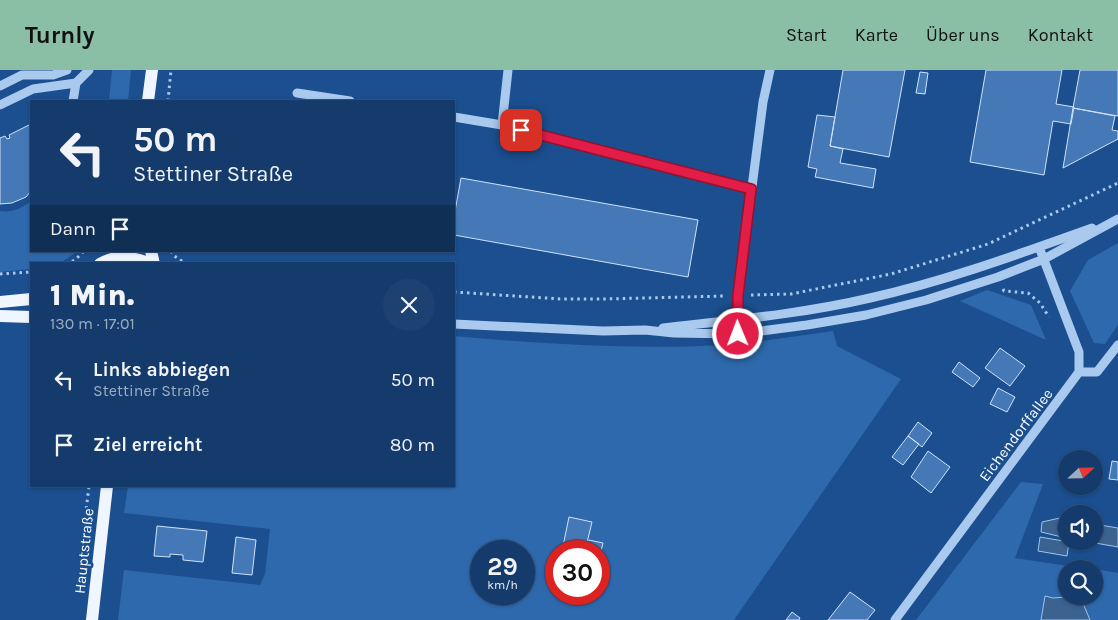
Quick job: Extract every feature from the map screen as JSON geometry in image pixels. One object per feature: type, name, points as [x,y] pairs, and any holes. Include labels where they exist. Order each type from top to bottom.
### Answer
[{"type":"main road","points":[[148,100],[152,70]]},
{"type":"main road","points":[[103,262],[117,254],[147,262]]},
{"type":"main road","points":[[0,302],[30,298]]},
{"type":"main road","points":[[0,316],[30,317]]},
{"type":"main road","name":"Hauptstraße","points":[[92,620],[107,487]]},
{"type":"street","points":[[0,86],[22,75],[53,75],[67,70]]},
{"type":"street","points":[[73,100],[76,83],[89,70]]},
{"type":"street","points":[[502,125],[508,70]]},
{"type":"street","points":[[738,334],[738,295],[763,102],[770,70]]},
{"type":"street","points":[[0,105],[33,89],[76,83]]},
{"type":"street","points":[[297,93],[343,100]]},
{"type":"street","points":[[455,117],[502,125],[751,189]]},
{"type":"street","points":[[455,324],[603,331],[645,330],[781,314],[869,298],[952,276],[1118,219]]},
{"type":"street","points":[[645,330],[674,333],[738,334],[866,315],[926,300],[998,277],[1044,259],[1118,219]]},
{"type":"street","points":[[1039,247],[1079,352],[1079,372],[1097,372],[1118,345]]},
{"type":"street","name":"Eichendorffallee","points":[[895,620],[1079,372]]},
{"type":"path","points":[[168,100],[171,70]]},
{"type":"path","points":[[455,292],[561,299],[791,294],[892,274],[988,244],[1118,183]]},
{"type":"path","points":[[70,262],[83,252]]},
{"type":"path","points":[[172,252],[183,262]]},
{"type":"path","points":[[0,274],[30,272]]},
{"type":"path","points":[[998,277],[1004,291],[1028,293],[1040,303],[1050,320]]},
{"type":"shaded area","points":[[112,70],[131,70],[128,100],[109,100]]},
{"type":"shaded area","points":[[30,202],[30,252],[77,252],[62,262],[30,262],[30,269],[0,272],[0,211],[9,211]]},
{"type":"shaded area","points":[[1118,243],[1118,325],[1105,344],[1094,343],[1070,291],[1088,260]]},
{"type":"shaded area","points":[[987,290],[1031,305],[1046,340],[960,301]]},
{"type":"shaded area","points":[[833,331],[837,346],[901,379],[734,620],[118,620],[124,570],[260,585],[265,574],[270,529],[124,513],[128,487],[455,487],[455,336],[555,344],[656,347],[724,345]]},
{"type":"shaded area","points":[[1021,482],[1043,484],[1015,558],[1058,564],[1058,598],[1045,596],[1041,620],[916,620]]},
{"type":"shaded area","points":[[1058,518],[1058,536],[1041,532],[1042,522]]},
{"type":"shaded area","points":[[1103,526],[1118,528],[1118,547],[1103,544]]},
{"type":"shaded area","points":[[1040,537],[1058,540],[1058,550],[1068,550],[1067,556],[1038,551]]},
{"type":"shaded area","points":[[1103,570],[1118,573],[1118,620],[1090,620],[1084,605],[1103,605]]},
{"type":"shaded area","points":[[1045,596],[1058,598],[1058,605],[1084,605],[1090,620],[1041,620]]},
{"type":"building","points":[[843,70],[905,70],[889,157],[830,146]]},
{"type":"building","points":[[986,70],[1062,70],[1056,104],[1074,107],[1071,124],[1053,121],[1044,175],[970,162]]},
{"type":"building","points":[[1080,70],[1118,70],[1118,116],[1073,108]]},
{"type":"building","points":[[920,72],[928,73],[925,94],[916,93]]},
{"type":"building","points":[[1073,108],[1115,116],[1112,130],[1118,131],[1118,139],[1063,168]]},
{"type":"building","points":[[817,115],[835,117],[830,146],[843,149],[840,163],[876,169],[873,188],[815,177],[817,169],[808,167]]},
{"type":"building","points":[[30,124],[30,192],[26,197],[12,203],[0,204],[0,138],[5,136],[7,139],[10,138],[9,135]]},
{"type":"building","points":[[461,178],[698,220],[688,277],[455,235],[455,211]]},
{"type":"building","points":[[1000,348],[1025,366],[1010,386],[985,368]]},
{"type":"building","points":[[959,362],[980,378],[973,387],[952,372]]},
{"type":"building","points":[[998,388],[1015,397],[1007,412],[990,404]]},
{"type":"building","points":[[918,422],[932,433],[922,447],[908,436]]},
{"type":"building","points":[[908,436],[919,444],[903,465],[892,457]]},
{"type":"building","points":[[928,451],[950,467],[931,493],[911,477]]},
{"type":"building","points":[[1112,461],[1118,462],[1118,480],[1109,479]]},
{"type":"building","points":[[569,517],[592,522],[588,540],[564,540]]},
{"type":"building","points":[[157,526],[207,531],[203,562],[183,560],[183,555],[170,554],[170,557],[154,556]]},
{"type":"building","points":[[236,537],[256,540],[252,575],[232,573]]},
{"type":"building","points":[[850,592],[875,610],[867,620],[828,620]]},
{"type":"building","points":[[792,612],[800,618],[799,620],[786,620]]},
{"type":"route","points":[[521,130],[751,189],[738,295],[738,334]]}]
